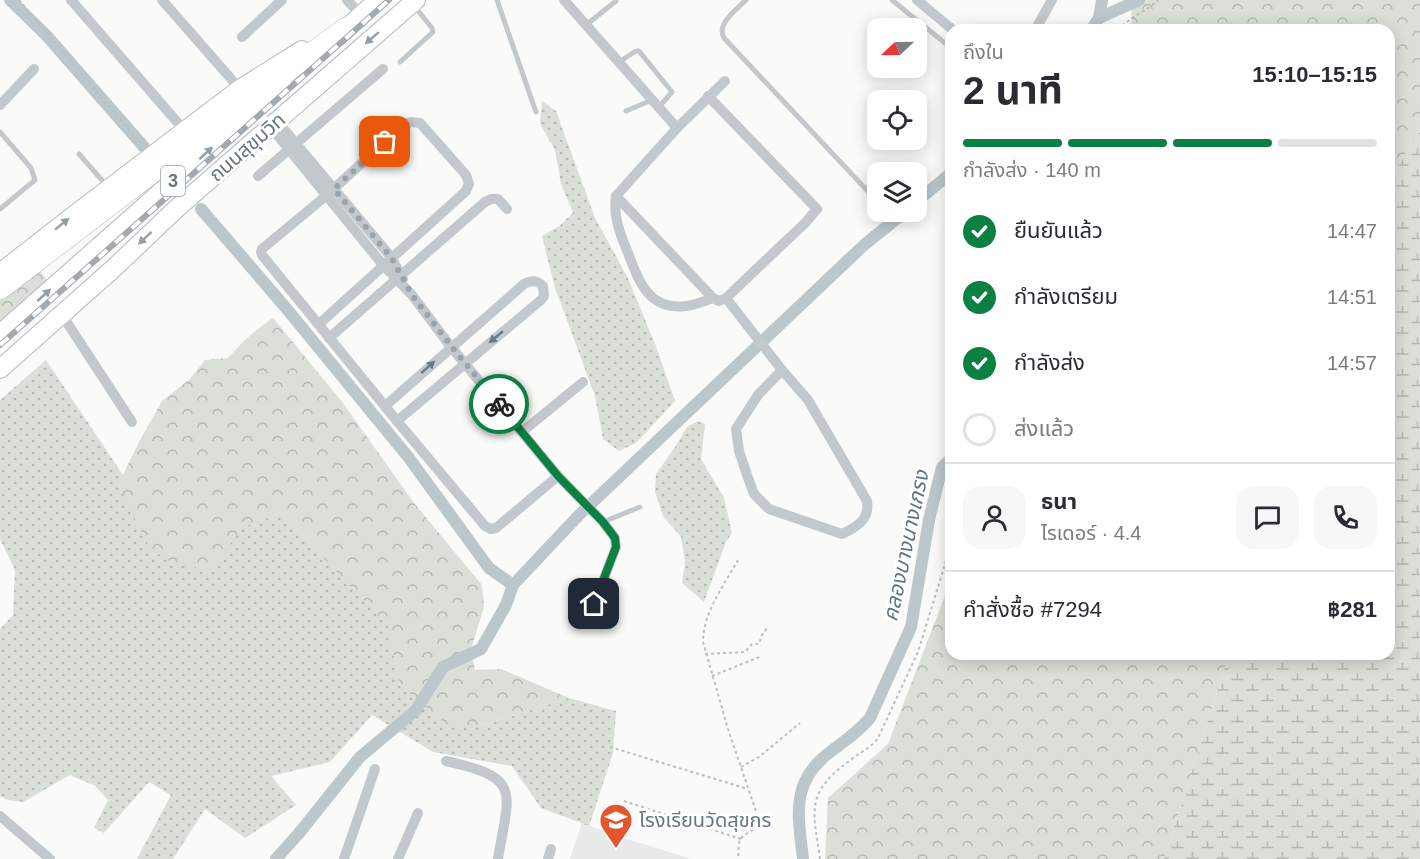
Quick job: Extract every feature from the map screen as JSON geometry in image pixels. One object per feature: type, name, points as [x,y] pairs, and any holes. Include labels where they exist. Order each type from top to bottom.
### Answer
[{"type":"highway","name":"ถนนสุขุมวิท","points":[[0,334],[378,0]]},
{"type":"highway","name":"ถนนสุขุมวิท","points":[[0,369],[176,209],[412,1]]},
{"type":"highway","points":[[0,273],[240,89],[355,20]]},
{"type":"highway","points":[[0,289],[355,20]]},
{"type":"street","points":[[71,0],[185,131]]},
{"type":"street","points":[[162,0],[240,89]]},
{"type":"street","points":[[242,37],[282,0]]},
{"type":"street","points":[[347,0],[355,20]]},
{"type":"street","points":[[564,0],[677,128]]},
{"type":"street","points":[[917,0],[945,24]]},
{"type":"street","points":[[1038,24],[1052,0]]},
{"type":"street","points":[[0,105],[34,69]]},
{"type":"street","points":[[258,176],[383,69]]},
{"type":"street","points":[[713,298],[686,306],[665,304],[649,296],[639,283],[618,229],[614,207],[616,196],[677,128],[725,81]]},
{"type":"street","points":[[616,196],[713,298],[719,301],[726,298],[806,222],[817,209],[708,96]]},
{"type":"street","points":[[319,324],[466,190],[469,184],[466,175],[420,123],[411,122],[402,126],[261,252],[397,421],[485,526],[491,529],[496,528],[558,476]]},
{"type":"street","points":[[273,123],[387,261],[451,346],[558,476],[603,522],[615,538],[616,547],[587,623]]},
{"type":"street","points":[[330,338],[398,276],[490,199],[498,199],[507,209]]},
{"type":"street","points":[[385,406],[451,346],[524,285],[537,281],[543,286],[544,296],[397,421]]},
{"type":"street","points":[[726,298],[808,400],[867,501],[869,509],[861,524],[842,534],[769,509],[754,494],[738,451],[736,429],[758,395],[782,370]]},
{"type":"street","points":[[62,315],[132,422]]},
{"type":"street","points":[[522,432],[583,382]]},
{"type":"street","points":[[446,760],[475,767],[491,774],[506,788],[506,809],[498,859]]},
{"type":"street","points":[[344,859],[375,769]]},
{"type":"street","points":[[399,859],[418,813]]},
{"type":"street","points":[[0,816],[50,859]]},
{"type":"lane","points":[[497,0],[536,112]]},
{"type":"lane","points":[[746,0],[722,26],[721,33],[724,38],[867,190]]},
{"type":"lane","points":[[892,0],[945,43]]},
{"type":"lane","points":[[400,62],[433,32],[412,1]]},
{"type":"lane","points":[[586,25],[616,1]]},
{"type":"lane","points":[[619,62],[639,51],[672,92],[655,104],[626,111]]},
{"type":"lane","points":[[0,132],[31,168],[35,180],[0,209]]},
{"type":"lane","points":[[79,154],[109,188]]},
{"type":"lane","points":[[603,522],[640,507]]},
{"type":"path","points":[[19,0],[152,156]]},
{"type":"path","points":[[1124,24],[1150,9],[1158,0]]},
{"type":"path","points":[[624,801],[741,839],[753,832],[759,820],[703,642],[703,628],[738,560]]},
{"type":"path","points":[[820,859],[814,807],[816,798],[833,774],[848,761],[872,746],[878,738],[923,639],[945,564]]},
{"type":"path","points":[[705,654],[744,652],[752,644],[759,644],[767,628]]},
{"type":"path","points":[[712,676],[762,656]]},
{"type":"path","points":[[741,767],[759,757],[800,723]]},
{"type":"path","points":[[610,747],[748,789]]},
{"type":"path","points":[[738,859],[741,839]]},
{"type":"shaded area","name":"โรงเรียนวัดสุขกร","points":[[582,823],[627,839],[692,859],[570,859]]},
{"type":"green space","points":[[1132,0],[1420,0],[1420,131],[1395,171],[1395,24],[1131,24]]},
{"type":"green space","points":[[542,101],[556,111],[595,218],[628,278],[675,401],[636,443],[619,451],[603,439],[595,396],[555,288],[542,236],[558,227],[573,213],[561,184],[555,150],[540,124]]},
{"type":"green space","points":[[1420,131],[1420,859],[1164,859],[1227,660],[1395,660],[1395,171]]},
{"type":"green space","points":[[34,264],[53,287],[0,334],[0,289]]},
{"type":"green space","points":[[273,318],[343,403],[414,503],[482,585],[484,607],[471,649],[475,670],[501,669],[569,698],[469,729],[445,723],[400,685],[388,626],[281,513],[243,527],[210,570],[174,564],[150,549],[118,485],[140,440],[162,401],[190,379],[205,360],[228,358],[249,336]]},
{"type":"green space","points":[[46,360],[123,475],[118,486],[210,569],[243,527],[281,513],[389,626],[400,685],[469,729],[569,698],[616,711],[613,753],[589,826],[541,808],[512,766],[433,752],[372,715],[330,762],[271,776],[296,805],[245,838],[205,809],[173,859],[137,859],[171,795],[149,782],[104,833],[94,828],[108,800],[95,786],[70,775],[23,802],[8,800],[0,796],[0,629],[13,615],[15,570],[0,539],[0,400]]},
{"type":"green space","points":[[698,421],[705,424],[701,459],[724,498],[732,533],[726,542],[704,602],[682,583],[685,562],[681,537],[663,516],[655,492],[656,474],[687,427]]},
{"type":"green space","points":[[945,596],[945,660],[1227,660],[1164,859],[825,859],[828,798],[888,744]]},
{"type":"waterway","points":[[10,0],[46,35],[144,147]]},
{"type":"waterway","name":"คลองบางนางเกรง","points":[[1095,24],[1099,18],[1102,0]]},
{"type":"waterway","points":[[1099,18],[1139,0]]},
{"type":"waterway","points":[[927,193],[945,178]]},
{"type":"waterway","points":[[201,209],[409,458],[489,568],[513,585]]},
{"type":"waterway","points":[[276,859],[360,757],[416,710],[443,667],[481,649],[506,605],[513,585],[580,514],[864,245],[893,222]]},
{"type":"waterway","name":"คลองบางนางเกรง","points":[[803,859],[799,828],[803,787],[817,763],[870,718],[911,627],[929,520],[942,467],[945,464]]},
{"type":"railway","points":[[0,345],[389,0]]},
{"type":"way so far","points":[[385,142],[334,189],[391,257],[412,295],[499,404]]},
{"type":"place","name":"โรงเรียนวัดสุขกร","points":[[616,849]]},
{"type":"route","points":[[499,404],[558,476],[603,522],[615,538],[616,547],[594,604]]}]
